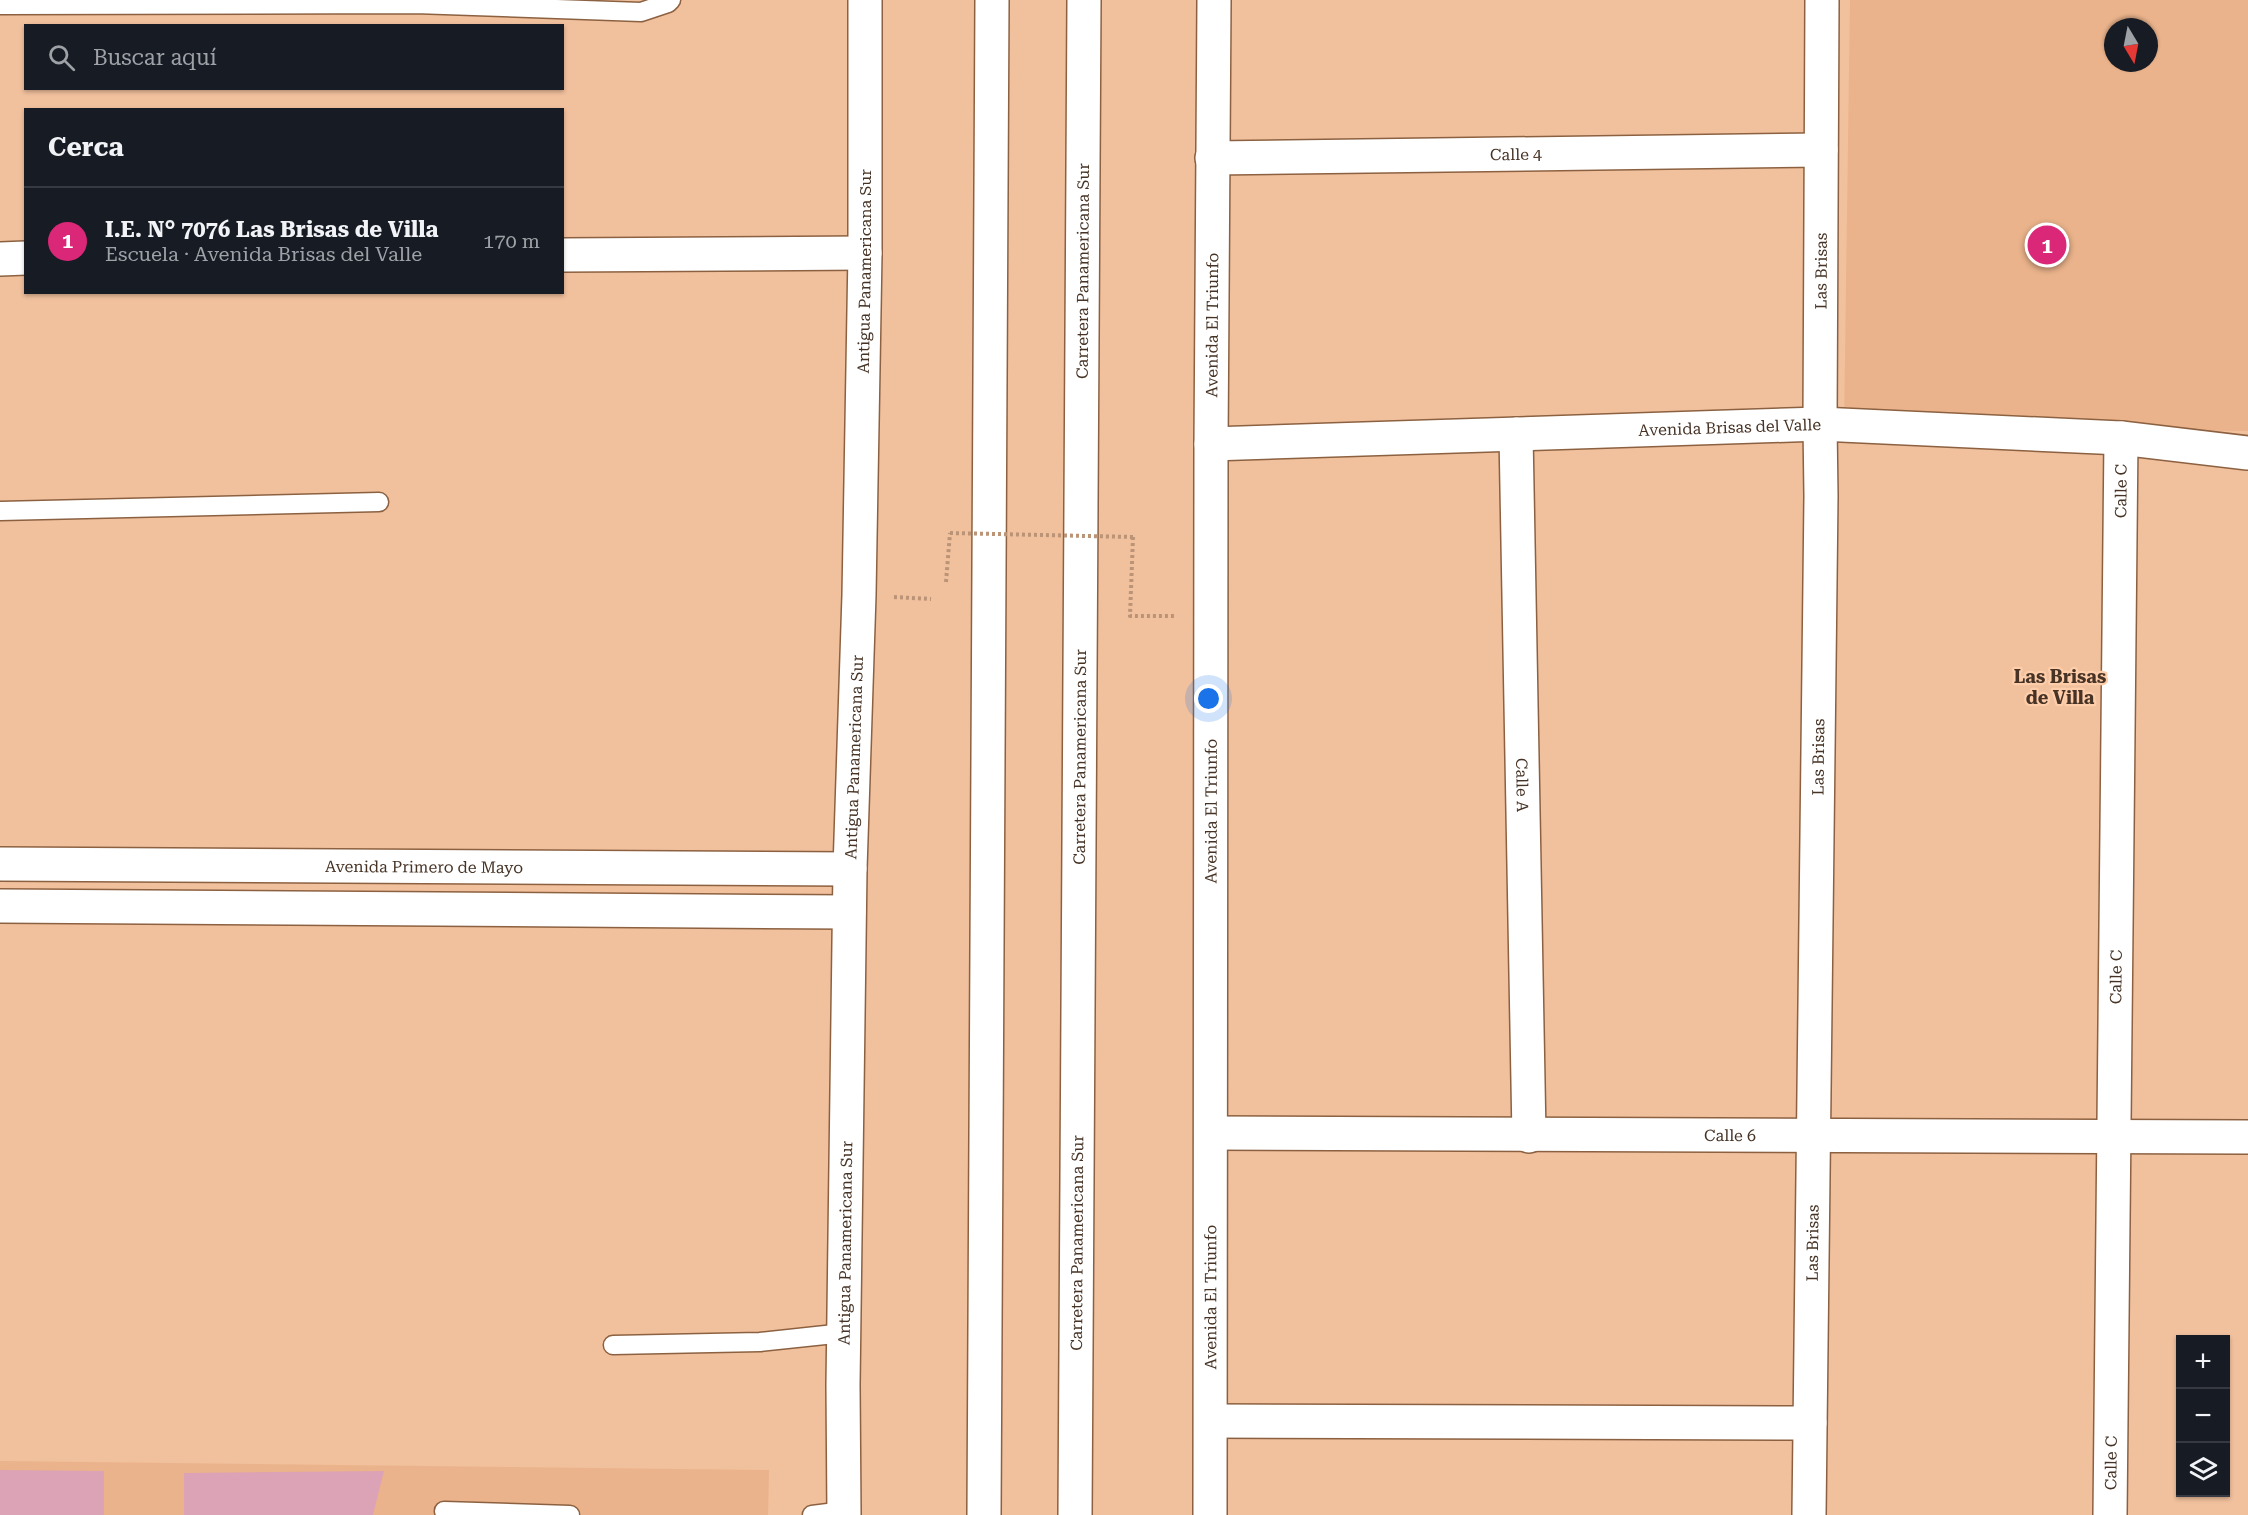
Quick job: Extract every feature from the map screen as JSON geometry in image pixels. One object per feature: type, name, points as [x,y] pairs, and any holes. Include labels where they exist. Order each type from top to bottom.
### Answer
[{"type":"main road","name":"Antigua Panamericana Sur","points":[[844,1513],[849,912],[859,595],[865,253],[866,0]]},
{"type":"main road","points":[[984,1515],[992,0]]},
{"type":"main road","name":"Carretera Panamericana Sur","points":[[1075,1515],[1084,0]]},
{"type":"main road","name":"Avenida El Triunfo","points":[[1210,1515],[1211,444],[1214,0]]},
{"type":"main road","name":"Las Brisas","points":[[1809,1515],[1821,496],[1822,0]]},
{"type":"main road","name":"Calle 4","points":[[1212,158],[1821,150]]},
{"type":"main road","points":[[564,255],[865,253]]},
{"type":"main road","points":[[0,259],[24,258]]},
{"type":"main road","name":"Avenida Brisas del Valle","points":[[1211,444],[1820,424],[2121,438],[2248,453]]},
{"type":"main road","name":"Calle A","points":[[1516,434],[1529,1136]]},
{"type":"main road","name":"Calle C","points":[[2110,1515],[2121,438]]},
{"type":"main road","name":"Avenida Primero de Mayo","points":[[0,864],[850,869]]},
{"type":"main road","points":[[0,906],[849,912]]},
{"type":"main road","name":"Calle 6","points":[[1210,1133],[2248,1137]]},
{"type":"main road","points":[[1211,1421],[1810,1423]]},
{"type":"lane","points":[[0,5],[415,4],[640,12],[671,0]]},
{"type":"lane","points":[[0,511],[379,502]]},
{"type":"lane","points":[[613,1345],[760,1342],[844,1333]]},
{"type":"lane","points":[[444,1511],[570,1515]]},
{"type":"lane","points":[[812,1515],[844,1513]]},
{"type":"path","points":[[946,582],[950,533],[1133,537],[1130,616],[1181,616]]},
{"type":"path","points":[[894,597],[931,599]]},
{"type":"shaded area","points":[[1850,0],[2248,0],[2248,431],[1844,427]]},
{"type":"shaded area","points":[[0,1461],[769,1470],[768,1515],[0,1515]]},
{"type":"building","points":[[0,1470],[104,1471],[104,1515],[0,1515]]},
{"type":"building","points":[[384,1471],[373,1515],[184,1515],[184,1473]]},
{"type":"place","name":"I.E. N° 7076 Las Brisas de Villa","points":[[2047,245]]},
{"type":"district","name":"Las Brisas de Villa","points":[[2060,686]]}]
